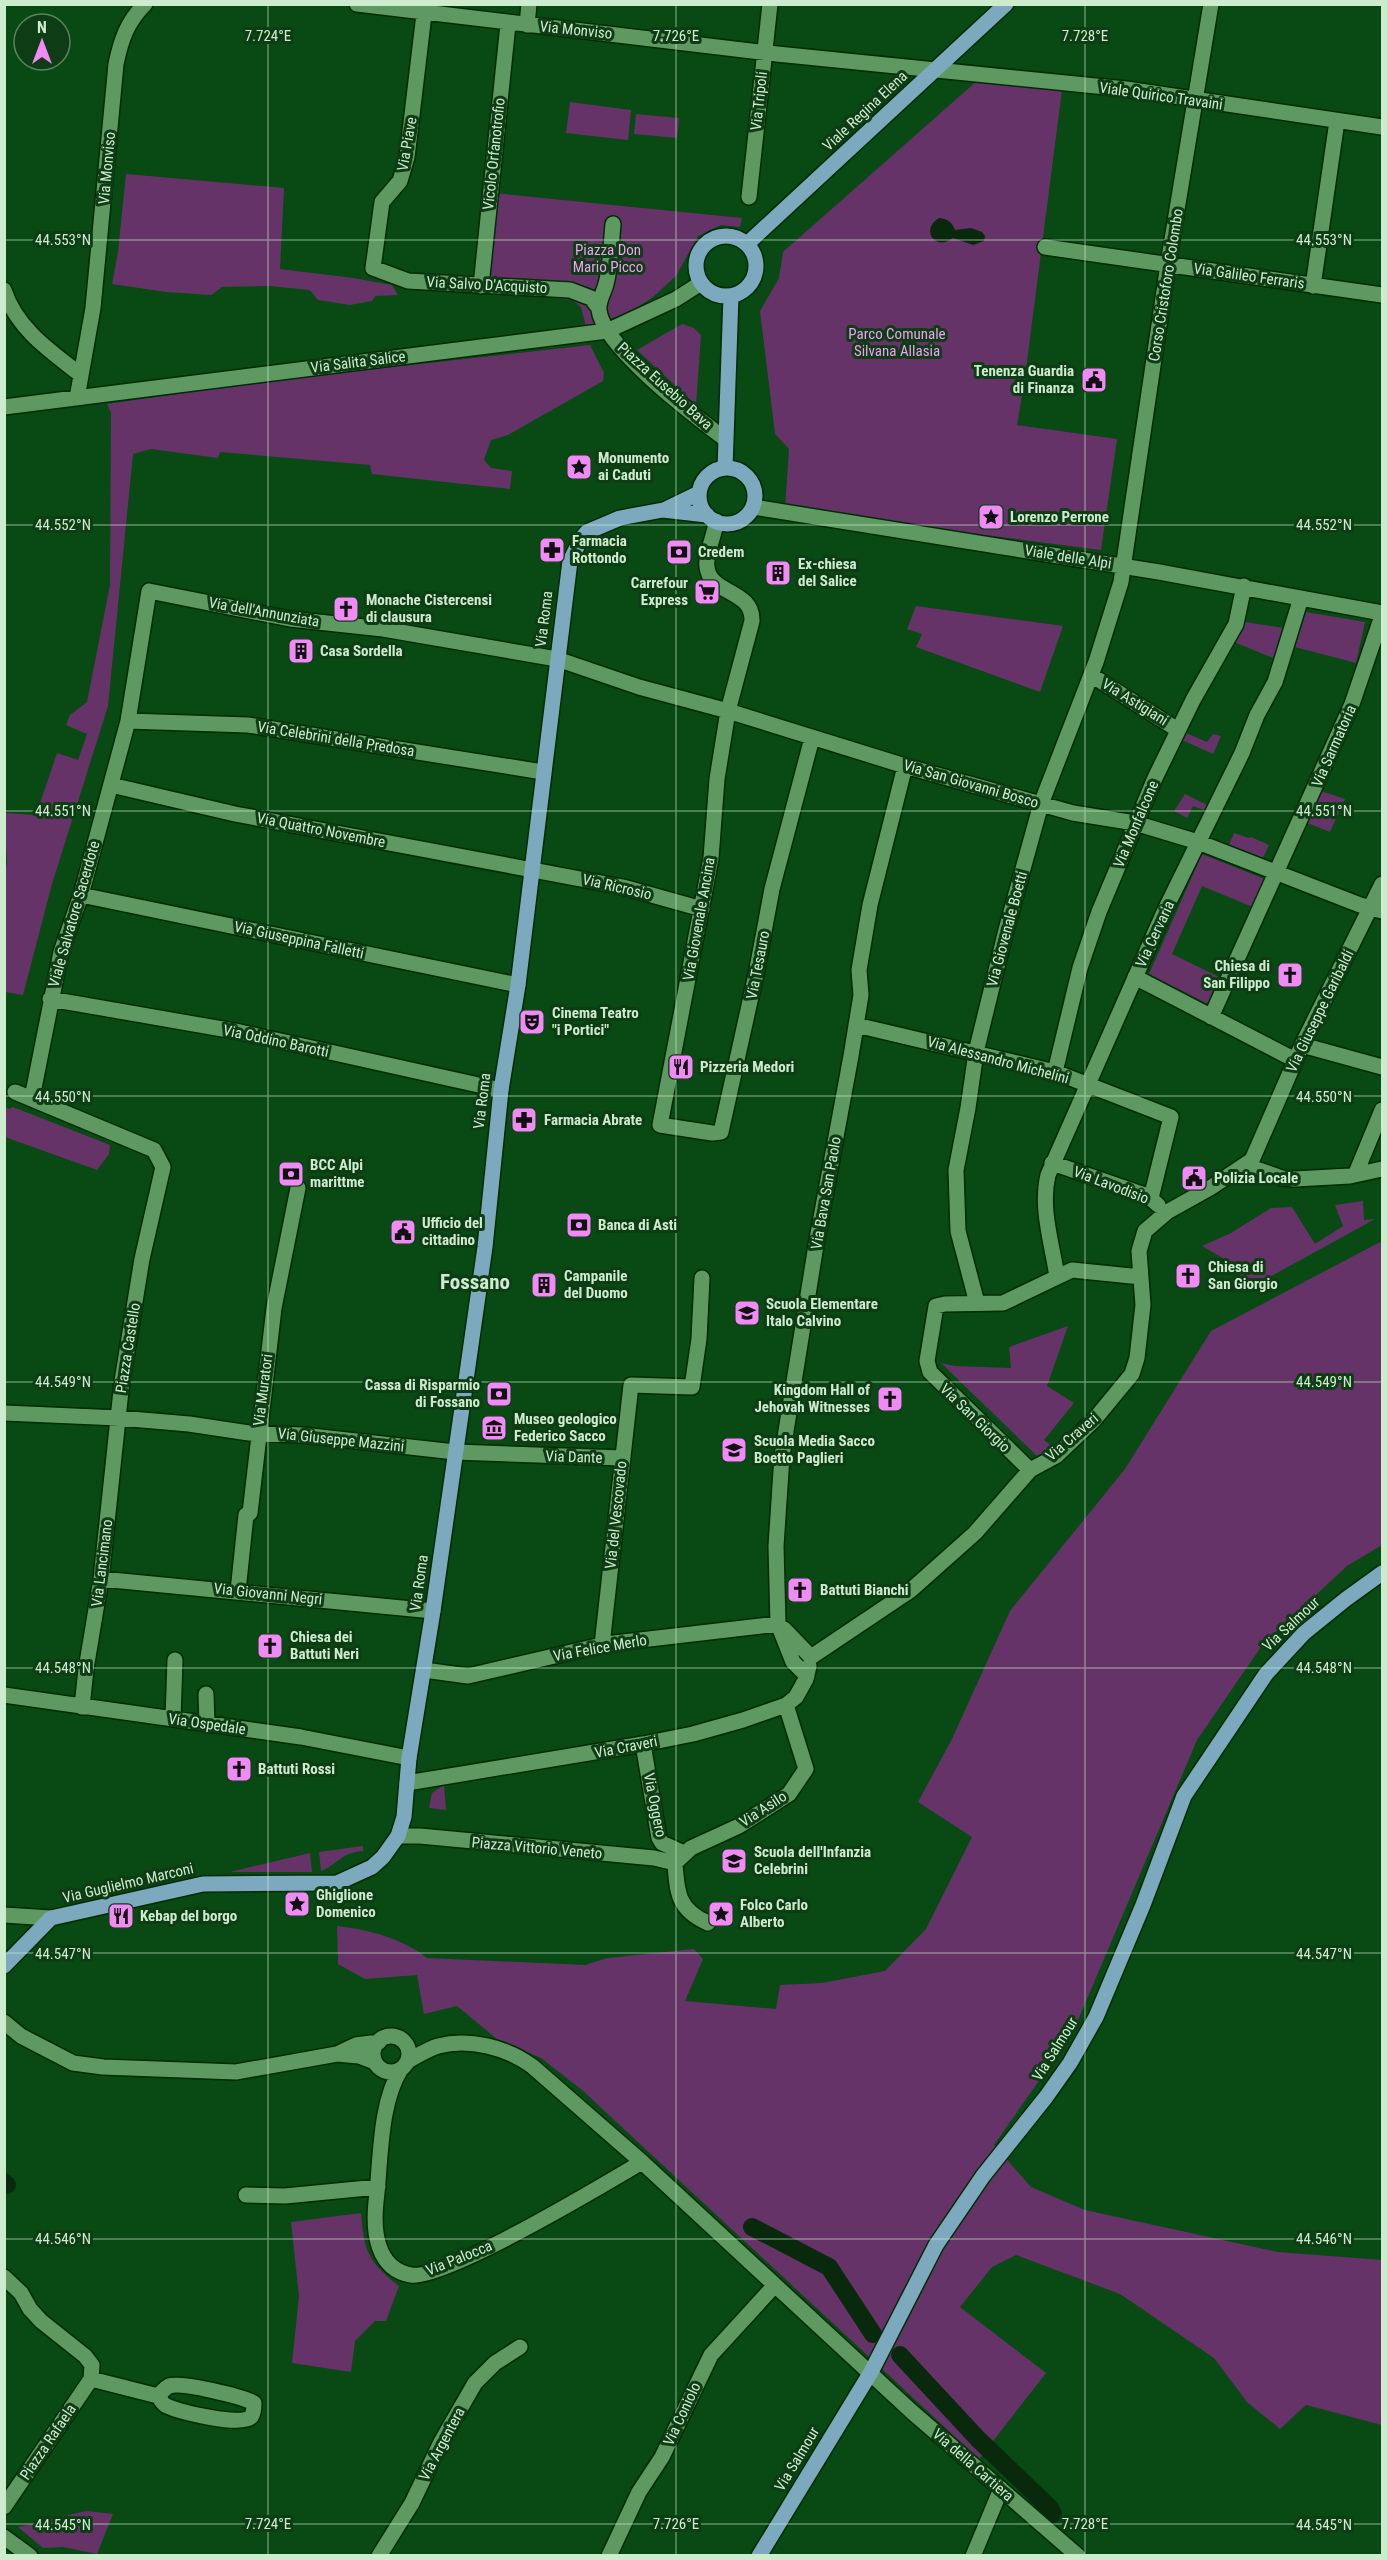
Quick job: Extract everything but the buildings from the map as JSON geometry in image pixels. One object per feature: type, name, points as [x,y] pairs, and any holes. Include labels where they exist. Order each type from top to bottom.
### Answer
[{"type":"main road","name":"Viale Regina Elena","points":[[747,244],[1006,4]]},
{"type":"main road","points":[[727,236],[747,244],[756,259],[753,279],[747,288],[731,296],[713,294],[701,283],[696,265],[702,248],[709,241],[727,236]]},
{"type":"main road","points":[[725,468],[731,296]]},
{"type":"main road","points":[[725,468],[744,473],[754,489],[753,507],[748,515],[733,523],[712,518],[702,509],[699,493],[708,476],[725,468]]},
{"type":"main road","name":"Via Roma","points":[[409,1758],[434,1611],[485,1247],[501,1090],[518,985],[570,561],[581,538],[587,532],[620,518],[663,510],[699,493]]},
{"type":"main road","name":"Via Roma","points":[[663,510],[712,518]]},
{"type":"main road","name":"Via Salmour","points":[[759,2556],[871,2372],[936,2245],[983,2176],[1052,2089],[1096,2017],[1143,1905],[1184,1796],[1266,1674],[1304,1633],[1383,1573]]},
{"type":"main road","name":"Via Guglielmo Marconi","points":[[4,1966],[51,1918],[203,1884],[337,1883],[372,1867],[383,1857],[398,1836],[404,1817],[409,1758]]},
{"type":"street","name":"Via Monviso","points":[[77,398],[93,308],[116,64],[126,28],[145,4]]},
{"type":"street","name":"Via Monviso","points":[[357,4],[508,24],[938,69]]},
{"type":"street","points":[[527,25],[529,4]]},
{"type":"street","name":"Via Tripoli","points":[[749,197],[770,4]]},
{"type":"street","name":"Corso Cristoforo Colombo","points":[[1123,566],[1168,264],[1211,4]]},
{"type":"street","name":"Via Piave","points":[[373,267],[382,202],[400,181],[407,157],[424,14]]},
{"type":"street","name":"Vicolo Orfanotrofio","points":[[481,285],[508,24]]},
{"type":"street","name":"Viale Quirico Travaini","points":[[938,69],[1196,99],[1383,127]]},
{"type":"street","points":[[1313,285],[1337,121]]},
{"type":"street","points":[[607,331],[598,307],[606,283],[613,224]]},
{"type":"street","name":"Via Galileo Ferraris","points":[[1045,247],[1383,295]]},
{"type":"street","name":"Via Salvo D'Acquisto","points":[[373,267],[408,281],[570,290],[591,298],[598,307]]},
{"type":"street","name":"Via Salita Salice","points":[[4,407],[607,331],[676,299],[701,283]]},
{"type":"street","points":[[4,290],[9,305],[30,335],[81,375]]},
{"type":"street","name":"Piazza Eusebio Bava","points":[[607,331],[623,351],[725,440]]},
{"type":"street","name":"Viale delle Alpi","points":[[753,507],[1244,586],[1383,614]]},
{"type":"street","name":"Via Giovenale Ancina","points":[[660,1125],[711,858],[717,779],[728,711],[752,621],[752,612],[748,603],[710,578],[706,566],[712,518]]},
{"type":"street","name":"Via Giovenale Boetti","points":[[977,1303],[958,1231],[956,1170],[976,1052],[1006,930],[1041,804],[1091,675],[1123,566]]},
{"type":"street","name":"Via Monfalcone","points":[[1055,1072],[1080,968],[1099,912],[1178,730],[1236,624],[1244,586]]},
{"type":"street","name":"Via dell'Annunziata","points":[[149,591],[290,619],[383,629],[557,659]]},
{"type":"street","name":"Viale Salvatore Sacerdote","points":[[32,1098],[61,952],[81,895],[128,721],[149,591]]},
{"type":"street","name":"Via Cervaria","points":[[1057,1277],[1046,1217],[1044,1190],[1052,1163],[1135,977],[1242,753],[1257,715],[1275,682],[1301,598]]},
{"type":"street","name":"Via Sarmatoria","points":[[1211,1017],[1352,704],[1383,614]]},
{"type":"street","name":"Via San Giovanni Bosco","points":[[557,659],[639,687],[728,711],[905,766],[1073,813],[1136,823],[1198,842],[1360,905],[1377,909]]},
{"type":"street","name":"Via Astigiani","points":[[1091,675],[1178,730]]},
{"type":"street","name":"Via Celebrini della Predosa","points":[[128,721],[248,725],[543,772]]},
{"type":"street","name":"Via Tesauro","points":[[660,1125],[712,1133],[722,1132],[756,974],[771,889],[812,738]]},
{"type":"street","name":"Via Bava San Paolo","points":[[778,1624],[776,1546],[782,1456],[817,1239],[861,995],[859,970],[870,905],[905,766]]},
{"type":"street","name":"Via Quattro Novembre","points":[[111,785],[235,814],[532,870]]},
{"type":"street","name":"Via Ricrosio","points":[[532,870],[623,887],[702,909]]},
{"type":"street","name":"Via Giuseppe Garibaldi","points":[[1141,1277],[1139,1251],[1145,1231],[1167,1212],[1189,1202],[1252,1160],[1302,1045],[1377,909],[1383,884]]},
{"type":"street","name":"Via Giuseppina Falletti","points":[[81,895],[518,985]]},
{"type":"street","points":[[1135,977],[1295,1060]]},
{"type":"street","name":"Via Oddino Barotti","points":[[50,999],[240,1032],[501,1090]]},
{"type":"street","name":"Via Alessandro Michelini","points":[[856,1025],[1055,1072],[1171,1117],[1151,1198]]},
{"type":"street","points":[[1302,1045],[1383,1067]]},
{"type":"street","points":[[15,1092],[32,1098]]},
{"type":"street","name":"Piazza Castello","points":[[32,1098],[154,1150],[164,1167],[142,1259],[122,1381],[119,1418]]},
{"type":"street","points":[[1356,1173],[1383,1110]]},
{"type":"street","name":"Via Lavodisio","points":[[1052,1163],[1151,1198],[1167,1212]]},
{"type":"street","points":[[1245,1165],[1282,1178],[1295,1179],[1350,1176],[1383,1169]]},
{"type":"street","name":"Via Muratori","points":[[238,1591],[246,1515],[250,1513],[274,1308],[298,1188]]},
{"type":"street","points":[[977,1303],[1003,1303],[1026,1294],[1040,1284],[1072,1270],[1141,1277]]},
{"type":"street","name":"Via Craveri","points":[[811,1657],[911,1590],[975,1533],[1030,1470],[1056,1456],[1099,1414],[1132,1374],[1137,1358],[1143,1305],[1141,1277]]},
{"type":"street","name":"Via del Vescovado","points":[[602,1645],[631,1385],[693,1388],[699,1339],[702,1278]]},
{"type":"street","name":"Via San Giorgio","points":[[977,1303],[936,1306],[927,1361],[930,1372],[1030,1470]]},
{"type":"street","points":[[4,1413],[119,1418]]},
{"type":"street","name":"Via Giuseppe Mazzini","points":[[119,1418],[455,1452]]},
{"type":"street","name":"Via Lancimano","points":[[82,1707],[101,1579],[119,1418]]},
{"type":"street","name":"Via Dante","points":[[455,1452],[622,1458]]},
{"type":"street","name":"Via Giovanni Negri","points":[[101,1579],[434,1611]]},
{"type":"street","points":[[778,1624],[811,1657],[807,1676],[796,1697],[786,1705]]},
{"type":"street","points":[[778,1624],[793,1662],[807,1676]]},
{"type":"street","name":"Via Felice Merlo","points":[[424,1670],[468,1676],[602,1645],[778,1624]]},
{"type":"street","points":[[173,1719],[175,1660]]},
{"type":"street","name":"Via Ospedale","points":[[4,1695],[368,1748],[409,1758]]},
{"type":"street","points":[[206,1695],[207,1724]]},
{"type":"street","name":"Via Craveri","points":[[407,1783],[693,1734],[786,1705]]},
{"type":"street","name":"Via Asilo","points":[[680,1858],[739,1826],[789,1794],[806,1769],[786,1705]]},
{"type":"street","name":"Via Oggero","points":[[643,1744],[659,1838],[680,1858]]},
{"type":"street","name":"Piazza Vittorio Veneto","points":[[398,1836],[420,1836],[642,1857],[680,1858]]},
{"type":"street","points":[[680,1858],[678,1891],[682,1904],[697,1918],[708,1923]]},
{"type":"street","points":[[4,1915],[51,1918]]},
{"type":"street","points":[[4,2022],[21,2036],[73,2063],[103,2067],[236,2072],[337,2054],[358,2055],[391,2072],[436,2047],[455,2043],[496,2048],[524,2060],[642,2162],[871,2372]]},
{"type":"street","points":[[337,2054],[356,2045],[379,2042],[391,2036],[405,2042],[436,2047]]},
{"type":"street","name":"Via Palocca","points":[[379,2042],[374,2050],[388,2100]]},
{"type":"street","points":[[405,2042],[409,2049],[405,2065]]},
{"type":"street","name":"Via Palocca","points":[[405,2065],[388,2100],[374,2221],[381,2252],[388,2264],[399,2271],[412,2275],[426,2274],[483,2251],[642,2162]]},
{"type":"street","points":[[246,2195],[285,2196],[378,2187]]},
{"type":"street","points":[[4,2277],[21,2293],[30,2309],[40,2320],[85,2356],[92,2365],[91,2379],[158,2396],[165,2406],[233,2422],[245,2421],[254,2411],[254,2403],[243,2397],[179,2385],[167,2386],[158,2396]]},
{"type":"street","name":"Via Coniolo","points":[[609,2556],[639,2492],[662,2457],[711,2355],[775,2285]]},
{"type":"street","name":"Via Argentera","points":[[379,2556],[412,2503],[441,2442],[475,2383],[495,2363],[520,2347]]},
{"type":"street","name":"Via della Cartiera","points":[[871,2372],[911,2410],[1078,2556]]},
{"type":"street","name":"Piazza Rafaela","points":[[5,2507],[91,2379]]},
{"type":"street","points":[[973,2556],[1001,2489]]},
{"type":"street","points":[[4,2537],[30,2556]]},
{"type":"green space","name":"Parco Comunale Silvana Allasia","points":[[978,80],[1062,90],[1017,425],[1117,439],[1101,550],[785,509],[789,449],[775,434],[760,311],[779,278],[783,252]]},
{"type":"green space","points":[[570,102],[631,110],[628,140],[566,133]]},
{"type":"green space","points":[[636,114],[679,118],[677,138],[634,134]]},
{"type":"green space","points":[[126,174],[284,188],[280,269],[392,285],[398,295],[375,296],[372,301],[350,305],[318,300],[310,290],[270,286],[222,287],[211,295],[166,292],[112,284],[118,252]]},
{"type":"green space","name":"Piazza Don Mario Picco","points":[[494,193],[742,218],[740,227],[721,225],[698,236],[676,276],[653,297],[630,312],[586,327],[581,307],[572,300],[488,291]]},
{"type":"green space","points":[[682,324],[694,328],[701,335],[696,405],[637,350]]},
{"type":"green space","points":[[590,345],[604,373],[603,381],[508,435],[491,440],[484,460],[491,468],[512,471],[510,489],[372,474],[370,465],[220,452],[218,458],[151,449],[133,454],[108,706],[52,884],[23,995],[5,992],[4,881],[7,862],[4,813],[36,815],[57,753],[78,760],[87,734],[66,725],[70,715],[87,702],[110,585],[111,412],[107,404],[276,380]]},
{"type":"green space","points":[[916,606],[1063,626],[1040,692],[916,647],[922,634],[907,629]]},
{"type":"green space","points":[[1306,612],[1365,622],[1356,663],[1295,647]]},
{"type":"green space","points":[[1245,622],[1284,628],[1273,658],[1234,642]]},
{"type":"green space","points":[[1184,732],[1207,742],[1213,734],[1221,736],[1213,754],[1180,739]]},
{"type":"green space","points":[[1318,790],[1345,799],[1330,832],[1305,822]]},
{"type":"green space","points":[[1185,794],[1211,807],[1206,811],[1193,806],[1187,818],[1174,811]]},
{"type":"green space","points":[[1234,833],[1269,845],[1262,860],[1228,847]]},
{"type":"green space","points":[[1202,854],[1267,880],[1255,908],[1202,886],[1172,954],[1221,978],[1208,1004],[1149,974]]},
{"type":"green space","points":[[5,1107],[9,1109],[13,1107],[110,1145],[109,1154],[97,1170],[5,1137]]},
{"type":"green space","points":[[1363,1201],[1364,1220],[1375,1219],[1246,1290],[1231,1263],[1202,1246],[1231,1233],[1271,1208],[1292,1207],[1315,1244],[1343,1226],[1335,1205]]},
{"type":"green space","points":[[1382,1241],[1382,1545],[1347,1566],[1263,1644],[1197,1740],[1073,2032],[994,2145],[1031,2187],[1085,2210],[1278,2252],[1382,2260],[1382,2425],[1306,2405],[1280,2429],[1247,2402],[1214,2358],[1120,2294],[1016,2255],[992,2267],[960,2307],[1046,2373],[979,2459],[582,2090],[541,2058],[497,2039],[457,2006],[424,2014],[417,1975],[365,1979],[338,1964],[337,1926],[385,1936],[407,1945],[427,1958],[585,1965],[608,1958],[694,1949],[703,1959],[685,2001],[776,2009],[780,1985],[822,1983],[885,1971],[926,1929],[972,1837],[918,1802],[952,1739],[1010,1611],[1125,1469],[1211,1331]]},
{"type":"green space","points":[[1068,1326],[1047,1386],[1074,1403],[1044,1440],[1057,1450],[1037,1456],[941,1363],[955,1366],[1011,1368],[1009,1347]]},
{"type":"green space","points":[[444,1785],[446,1810],[429,1808],[432,1793]]},
{"type":"green space","points":[[363,1846],[363,1851],[345,1856],[321,1871],[319,1852]]},
{"type":"green space","points":[[310,1853],[312,1872],[230,1872]]},
{"type":"green space","points":[[361,2213],[364,2237],[370,2255],[380,2270],[399,2286],[386,2321],[375,2321],[355,2341],[351,2372],[292,2363],[299,2296],[291,2222]]},
{"type":"green space","points":[[86,2511],[113,2514],[97,2554],[63,2547],[43,2548],[18,2527]]},
{"type":"shaded area","points":[[939,218],[949,221],[955,230],[971,228],[982,232],[985,236],[984,241],[973,245],[953,238],[946,242],[936,241],[930,233],[933,223]]},
{"type":"waterway","points":[[4,2182],[7,2185]]},
{"type":"waterway","points":[[752,2227],[829,2267],[873,2334]]},
{"type":"waterway","points":[[900,2355],[978,2439],[1049,2507],[1053,2514]]},
{"type":"place","name":"Tenenza Guardia di Finanza","points":[[1094,380]]},
{"type":"place","name":"Monumento ai Caduti","points":[[579,467]]},
{"type":"place","name":"Lorenzo Perrone","points":[[991,517]]},
{"type":"place","name":"Farmacia Rottondo","points":[[552,550]]},
{"type":"place","name":"Credem","points":[[679,552]]},
{"type":"place","name":"Ex-chiesa del Salice","points":[[778,573]]},
{"type":"place","name":"Carrefour Express","points":[[707,592]]},
{"type":"place","name":"Monache Cistercensi di clausura","points":[[346,609]]},
{"type":"place","name":"Casa Sordella","points":[[301,651]]},
{"type":"place","name":"Chiesa di San Filippo","points":[[1290,975]]},
{"type":"place","name":"Cinema Teatro \"i Portici\"","points":[[532,1022]]},
{"type":"place","name":"Pizzeria Medori","points":[[681,1067]]},
{"type":"place","name":"Farmacia Abrate","points":[[524,1120]]},
{"type":"place","name":"BCC Alpi marittme","points":[[291,1174]]},
{"type":"place","name":"Polizia Locale","points":[[1194,1178]]},
{"type":"place","name":"Banca di Asti","points":[[579,1225]]},
{"type":"place","name":"Ufficio del cittadino","points":[[403,1232]]},
{"type":"place","name":"Chiesa di San Giorgio","points":[[1188,1276]]},
{"type":"place","name":"Campanile del Duomo","points":[[544,1285]]},
{"type":"place","name":"Scuola Elementare Italo Calvino","points":[[747,1313]]},
{"type":"place","name":"Cassa di Risparmio di Fossano","points":[[499,1394]]},
{"type":"place","name":"Kingdom Hall of Jehovah Witnesses","points":[[890,1399]]},
{"type":"place","name":"Museo geologico Federico Sacco","points":[[494,1428]]},
{"type":"place","name":"Scuola Media Sacco Boetto Paglieri","points":[[734,1450]]},
{"type":"place","name":"Battuti Bianchi","points":[[800,1590]]},
{"type":"place","name":"Chiesa dei Battuti Neri","points":[[270,1646]]},
{"type":"place","name":"Battuti Rossi","points":[[239,1769]]},
{"type":"place","name":"Scuola dell'Infanzia Celebrini","points":[[734,1861]]},
{"type":"place","name":"Ghiglione Domenico","points":[[297,1904]]},
{"type":"place","name":"Folco Carlo Alberto","points":[[721,1914]]},
{"type":"place","name":"Kebap del borgo","points":[[121,1916]]},
{"type":"district","name":"Fossano","points":[[475,1282]]}]
